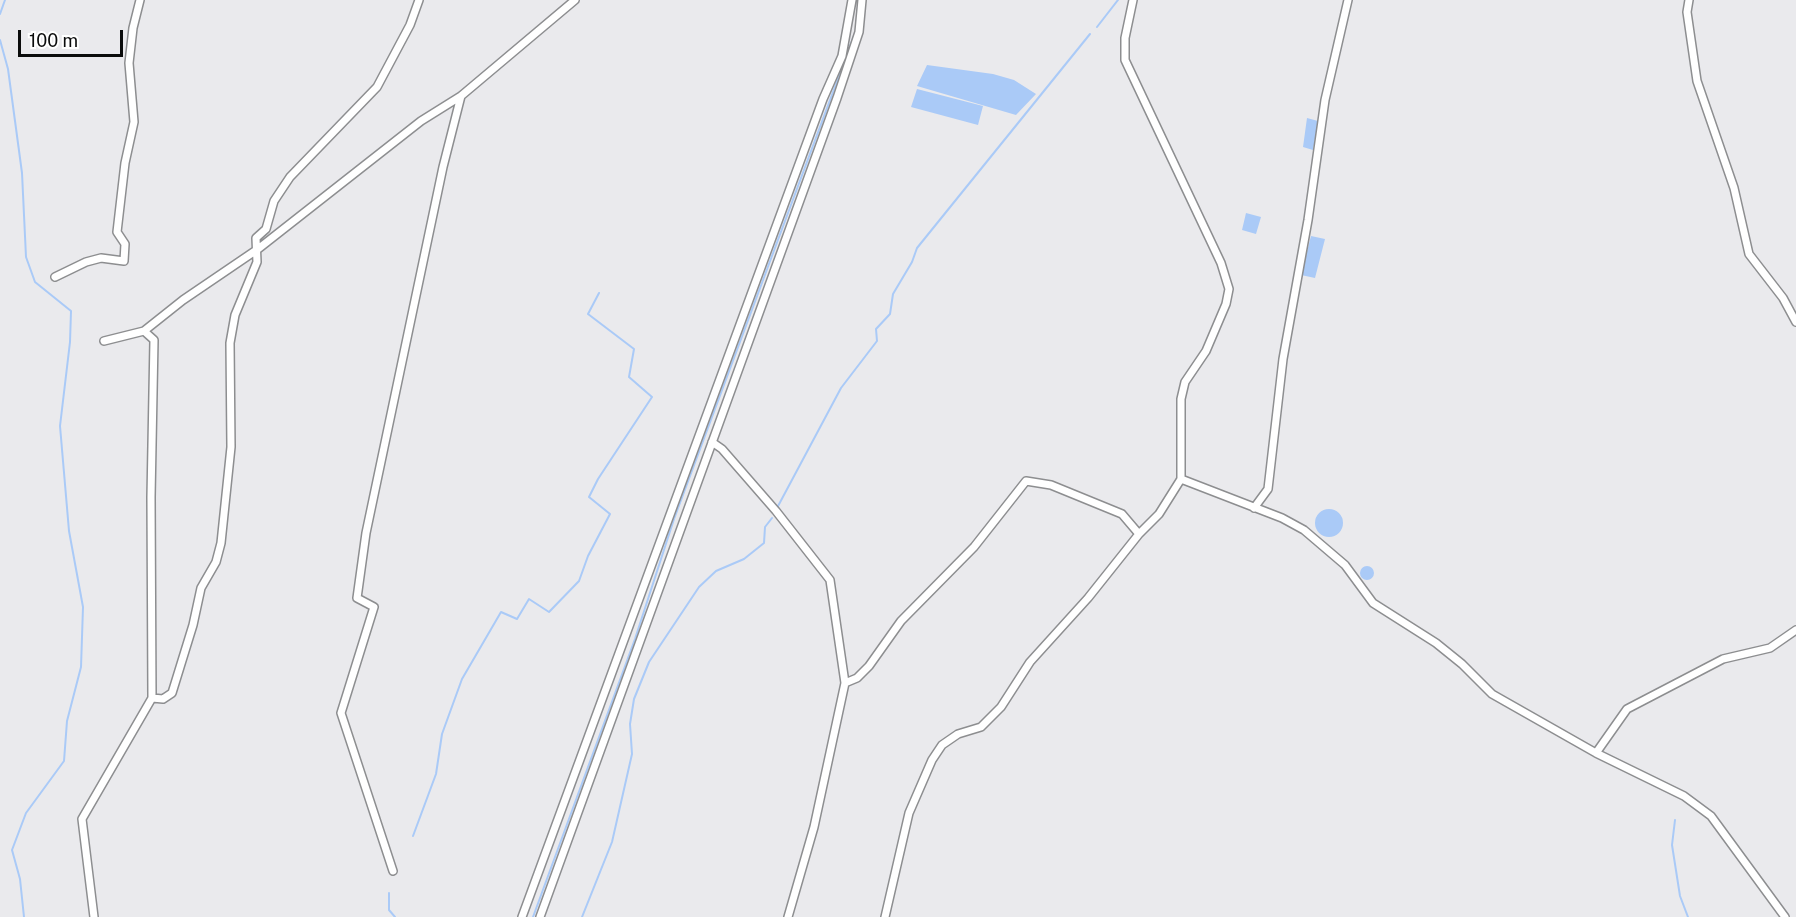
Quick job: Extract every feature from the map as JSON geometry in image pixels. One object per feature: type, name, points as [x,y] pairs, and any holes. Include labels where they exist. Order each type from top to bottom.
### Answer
[{"type":"street","points":[[55,277],[86,261],[101,258],[124,261],[125,244],[117,232],[125,163],[134,122],[129,63],[133,28],[140,0]]},
{"type":"street","points":[[152,698],[163,699],[172,693],[194,626],[201,588],[216,562],[221,543],[231,447],[230,343],[235,315],[257,262],[256,238],[266,229],[274,201],[290,177],[376,87],[411,25],[419,0]]},
{"type":"street","points":[[104,341],[144,331],[183,300],[258,249],[421,121],[461,96],[575,0]]},
{"type":"street","points":[[522,917],[823,99],[842,56],[852,0]]},
{"type":"street","points":[[540,917],[697,477],[712,442],[837,98],[859,32],[862,0]]},
{"type":"street","points":[[885,917],[909,813],[932,760],[942,746],[958,734],[981,727],[991,717],[1030,662],[1088,598],[1139,534],[1159,514],[1181,479],[1181,399],[1185,382],[1206,351],[1226,304],[1229,289],[1221,263],[1125,60],[1125,38],[1133,0]]},
{"type":"street","points":[[1254,508],[1268,489],[1283,359],[1308,220],[1325,100],[1348,0]]},
{"type":"street","points":[[1689,0],[1687,12],[1697,81],[1734,188],[1749,254],[1783,298],[1796,322]]},
{"type":"street","points":[[393,871],[341,713],[374,607],[357,598],[366,533],[443,166],[461,96]]},
{"type":"street","points":[[94,917],[82,819],[152,698],[151,497],[154,340],[144,331]]},
{"type":"street","points":[[712,442],[722,449],[776,511],[830,580],[845,683],[814,827],[788,917]]},
{"type":"street","points":[[1181,479],[1282,518],[1311,535],[1345,564],[1373,603],[1436,643],[1462,664],[1492,694],[1596,753],[1684,796],[1711,816],[1785,917]]},
{"type":"street","points":[[845,683],[857,678],[869,666],[902,621],[974,547],[1026,481],[1051,485],[1122,514],[1139,534]]},
{"type":"street","points":[[1596,753],[1627,709],[1723,659],[1770,648],[1796,630]]},
{"type":"water","points":[[927,65],[993,74],[1014,80],[1036,94],[1016,115],[917,86]]},
{"type":"water","points":[[917,89],[983,106],[978,125],[911,107]]},
{"type":"water","points":[[1307,118],[1318,121],[1313,150],[1303,147]]},
{"type":"water","points":[[1246,213],[1261,217],[1256,234],[1242,230]]},
{"type":"water","points":[[1311,236],[1325,239],[1315,278],[1301,275]]},
{"type":"water","points":[[1329,509],[1339,513],[1343,523],[1339,533],[1329,537],[1319,533],[1315,523],[1319,513]]},
{"type":"water","points":[[1364,566],[1370,566],[1374,573],[1370,580],[1364,580],[1360,576],[1360,570]]},
{"type":"waterway","points":[[0,14],[5,0]]},
{"type":"waterway","points":[[1097,27],[1118,0]]},
{"type":"waterway","points":[[533,917],[635,639],[674,519],[855,33]]},
{"type":"waterway","points":[[777,508],[841,388],[877,341],[876,329],[890,314],[893,294],[912,262],[917,248],[1090,34]]},
{"type":"waterway","points":[[0,40],[8,69],[22,173],[26,257],[35,282],[71,311],[70,342],[60,426],[69,531],[83,607],[81,667],[67,721],[64,761],[26,813],[12,850],[20,879],[24,917]]},
{"type":"waterway","points":[[413,836],[436,774],[442,734],[462,679],[501,612],[517,619],[529,599],[549,612],[579,581],[588,556],[610,514],[589,497],[598,479],[652,397],[629,377],[634,349],[588,314],[599,293]]},
{"type":"waterway","points":[[582,917],[612,842],[632,754],[630,724],[634,699],[649,662],[699,587],[716,571],[744,559],[764,543],[765,527],[772,518]]},
{"type":"waterway","points":[[1675,820],[1672,845],[1680,896],[1688,917]]},
{"type":"waterway","points":[[389,893],[389,910],[395,917]]}]
